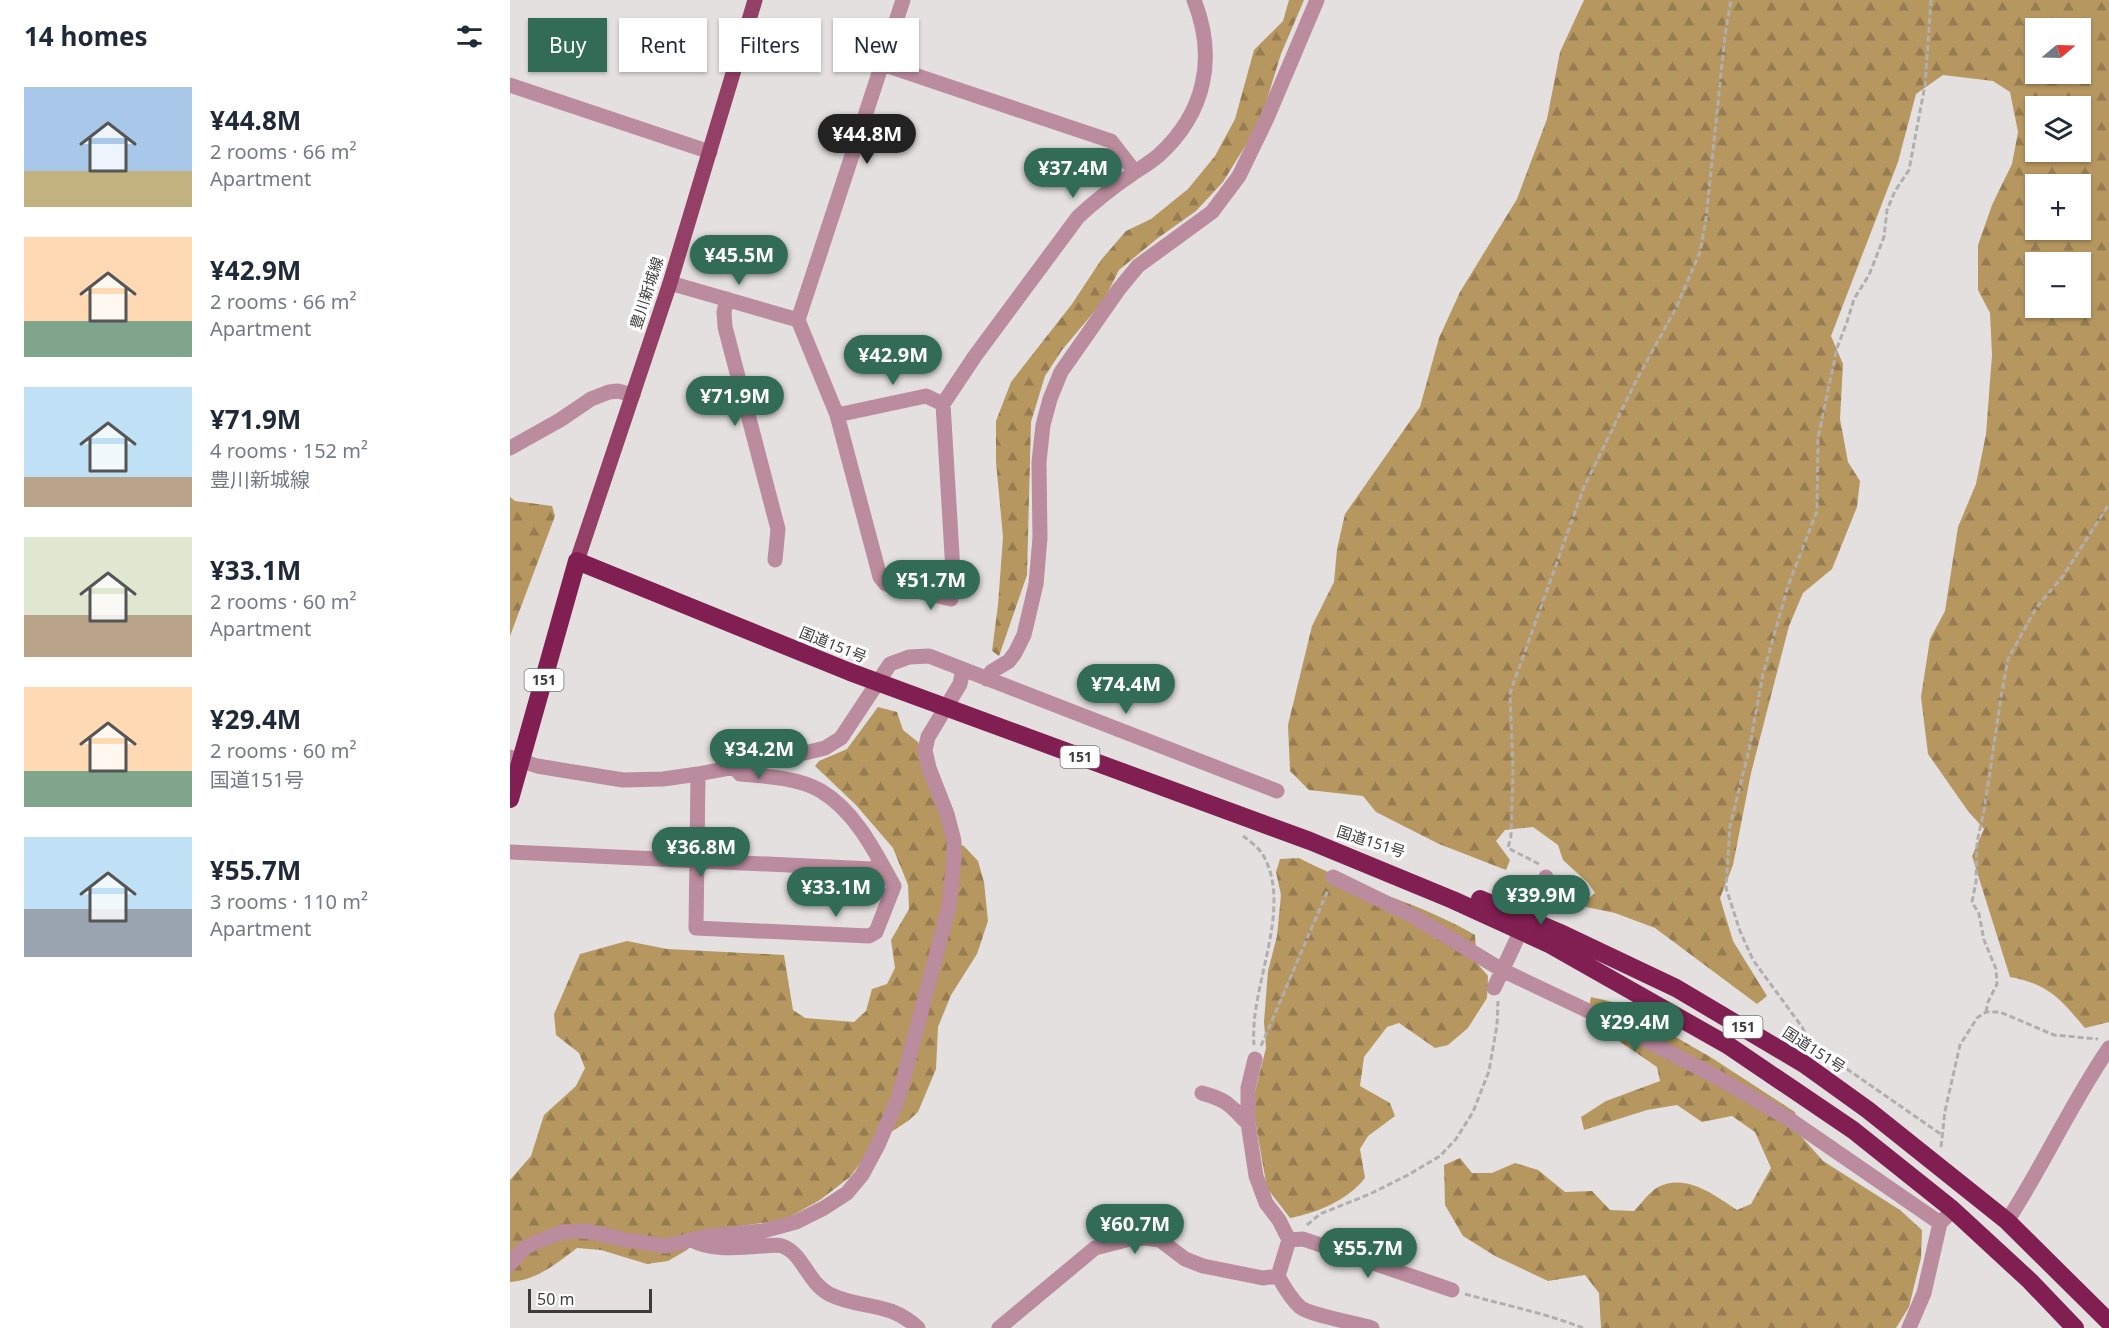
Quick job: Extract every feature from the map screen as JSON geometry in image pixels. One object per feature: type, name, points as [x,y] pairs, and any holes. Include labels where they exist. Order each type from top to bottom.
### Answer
[{"type":"highway","name":"国道151号","points":[[577,561],[850,672],[1310,841],[1458,890],[1558,932],[1676,988],[1804,1064],[1869,1110],[2007,1221],[2109,1322]]},
{"type":"highway","name":"151","points":[[510,799],[516,759],[577,561]]},
{"type":"highway","name":"国道151号","points":[[1310,841],[1454,900],[1550,944],[1729,1046],[1843,1123],[1916,1178],[2030,1281],[2075,1328]]},
{"type":"main road","name":"豊川新城線","points":[[577,561],[670,283],[755,0]]},
{"type":"street","points":[[897,18],[903,0]]},
{"type":"street","points":[[879,72],[798,320],[837,415],[880,577],[886,584],[951,599],[954,588],[943,404],[975,356],[1078,217],[1097,199],[1157,157],[1179,135],[1193,112],[1204,76],[1207,50],[1194,0]]},
{"type":"street","points":[[986,679],[991,672],[1009,661],[1024,635],[1036,584],[1040,538],[1039,462],[1043,425],[1050,399],[1062,372],[1119,288],[1138,266],[1212,212],[1239,176],[1267,118],[1317,0]]},
{"type":"street","points":[[906,72],[1111,141],[1135,172]]},
{"type":"street","points":[[510,85],[710,152]]},
{"type":"street","points":[[670,283],[798,320]]},
{"type":"street","points":[[727,299],[724,312],[725,327],[778,529],[775,560]]},
{"type":"street","points":[[510,448],[560,420],[591,399],[618,391],[633,395]]},
{"type":"street","points":[[837,415],[926,396],[943,404]]},
{"type":"street","points":[[516,759],[537,766],[623,780],[663,779],[735,768],[825,748],[840,738],[890,664],[909,657],[929,656],[1277,790]]},
{"type":"street","points":[[510,1264],[524,1248],[563,1232],[586,1231],[666,1246],[708,1236],[763,1232],[796,1222],[824,1208],[847,1193],[862,1175],[899,1096],[949,906],[954,841],[925,750],[928,737],[960,684],[963,669]]},
{"type":"street","points":[[699,774],[696,928],[869,936],[876,932],[894,886],[864,833],[844,808],[821,791],[802,783],[740,774],[735,768]]},
{"type":"street","points":[[510,852],[872,869],[881,863]]},
{"type":"street","points":[[1334,877],[1413,916],[1715,1076],[1789,1119],[1940,1223]]},
{"type":"street","points":[[1494,988],[1546,877]]},
{"type":"street","points":[[2007,1221],[2089,1077],[2105,1043]]},
{"type":"street","points":[[1255,1059],[1248,1088],[1248,1124],[1256,1176],[1266,1203],[1279,1220],[1287,1236],[1278,1276],[1300,1308],[1372,1328]]},
{"type":"street","points":[[1202,1093],[1232,1106],[1248,1124]]},
{"type":"street","points":[[1909,1328],[1924,1293],[1940,1223],[1952,1209]]},
{"type":"street","points":[[1287,1236],[1303,1239],[1452,1290]]},
{"type":"street","points":[[999,1328],[1095,1248],[1130,1239],[1160,1240],[1185,1259],[1203,1266],[1263,1278],[1278,1276]]},
{"type":"street","points":[[692,1240],[701,1245],[725,1248],[780,1245],[800,1260],[815,1283],[828,1294],[889,1309],[901,1314],[918,1328]]},
{"type":"path","points":[[1546,877],[1549,869],[1508,848],[1511,836],[1513,769],[1510,693],[1584,487],[1636,381],[1676,308],[1700,252],[1706,219],[1725,35],[1731,0]]},
{"type":"path","points":[[1931,0],[1925,85],[1909,170],[1895,191],[1887,210],[1884,237],[1869,274],[1854,298],[1837,348],[1818,438],[1817,511],[1788,586],[1763,674],[1749,750],[1731,826],[1726,888],[1740,931],[1753,960],[1802,1027],[1811,1044],[1942,1135]]},
{"type":"path","points":[[1986,1012],[1996,984],[1996,969],[1972,902],[1976,882],[1977,842],[2008,659],[2036,608],[2062,576],[2109,504]]},
{"type":"path","points":[[1240,828],[1243,835],[1263,854],[1273,883],[1275,904],[1258,993],[1254,1038],[1255,1059]]},
{"type":"path","points":[[1255,1059],[1334,877]]},
{"type":"path","points":[[1287,1236],[1309,1224],[1320,1214],[1370,1194],[1408,1175],[1440,1156],[1456,1139],[1473,1112],[1489,1071],[1497,1025],[1498,1000],[1494,988]]},
{"type":"path","points":[[1932,1161],[1940,1150],[1945,1111],[1960,1045],[1977,1018],[1986,1012],[2000,1012],[2054,1035],[2105,1043]]},
{"type":"path","points":[[1452,1290],[1527,1312],[1558,1318],[1583,1328]]},
{"type":"green space","points":[[1289,0],[1304,0],[1281,54],[1260,122],[1223,182],[1196,211],[1119,270],[1104,300],[1062,350],[1045,376],[1031,422],[1027,575],[999,656],[992,651],[1003,537],[996,462],[996,421],[1011,382],[1072,304],[1101,260],[1126,231],[1151,219],[1188,189],[1215,156],[1235,119],[1254,50],[1283,21]]},
{"type":"green space","points":[[1584,0],[2109,0],[2109,1022],[2085,1028],[2061,1001],[2045,989],[2010,977],[1972,856],[1984,829],[1968,811],[1928,754],[1921,697],[1930,639],[1945,611],[1958,527],[1976,484],[1986,434],[1992,355],[1990,313],[1978,290],[1978,245],[1992,205],[2012,164],[2018,132],[2010,92],[1993,81],[1943,75],[1916,94],[1898,162],[1831,336],[1843,364],[1840,419],[1848,462],[1860,481],[1857,507],[1832,569],[1803,593],[1789,626],[1751,773],[1733,865],[1720,898],[1733,941],[1767,996],[1757,1004],[1655,928],[1615,913],[1586,907],[1587,900],[1595,893],[1588,883],[1563,860],[1558,845],[1533,827],[1505,830],[1496,841],[1510,860],[1506,870],[1439,844],[1376,812],[1363,796],[1309,790],[1290,771],[1288,725],[1312,626],[1334,582],[1337,549],[1345,514],[1420,407],[1439,338],[1460,292],[1517,199],[1547,119],[1560,52]]},
{"type":"green space","points":[[510,497],[515,501],[552,506],[555,516],[510,636]]},
{"type":"green space","points":[[878,707],[897,712],[903,730],[918,742],[950,841],[964,846],[978,861],[984,882],[988,921],[977,954],[951,995],[938,1027],[936,1069],[918,1112],[888,1134],[864,1158],[850,1177],[820,1200],[784,1220],[704,1231],[687,1250],[668,1261],[647,1264],[601,1250],[577,1248],[538,1275],[510,1282],[510,1180],[531,1156],[544,1115],[576,1086],[585,1068],[579,1053],[556,1035],[554,1014],[580,954],[627,941],[667,949],[784,955],[793,1010],[805,1018],[854,1022],[866,1011],[872,989],[887,984],[895,968],[891,940],[909,909],[908,885],[893,848],[856,805],[815,766],[819,761],[847,749]]},
{"type":"green space","points":[[1299,858],[1432,913],[1475,935],[1477,963],[1488,976],[1487,998],[1468,1028],[1448,1045],[1435,1048],[1399,1023],[1387,1027],[1364,1057],[1360,1086],[1390,1103],[1395,1116],[1368,1136],[1360,1149],[1365,1178],[1341,1199],[1311,1213],[1290,1218],[1267,1188],[1252,1103],[1266,1048],[1264,1022],[1268,971],[1277,936],[1281,895],[1276,872],[1280,859]]},
{"type":"green space","points":[[1591,997],[1617,1003],[1712,1058],[1795,1112],[1801,1136],[1823,1161],[1900,1210],[1922,1230],[1921,1258],[1909,1307],[1896,1328],[1601,1328],[1599,1293],[1585,1275],[1548,1281],[1495,1256],[1463,1236],[1445,1205],[1444,1165],[1460,1158],[1472,1173],[1492,1173],[1515,1163],[1538,1170],[1565,1192],[1592,1191],[1610,1210],[1634,1211],[1658,1187],[1669,1183],[1690,1184],[1737,1210],[1751,1204],[1771,1168],[1755,1132],[1732,1116],[1702,1122],[1677,1105],[1647,1110],[1584,1130],[1581,1117],[1606,1101],[1660,1081],[1657,1067],[1587,1019]]}]
